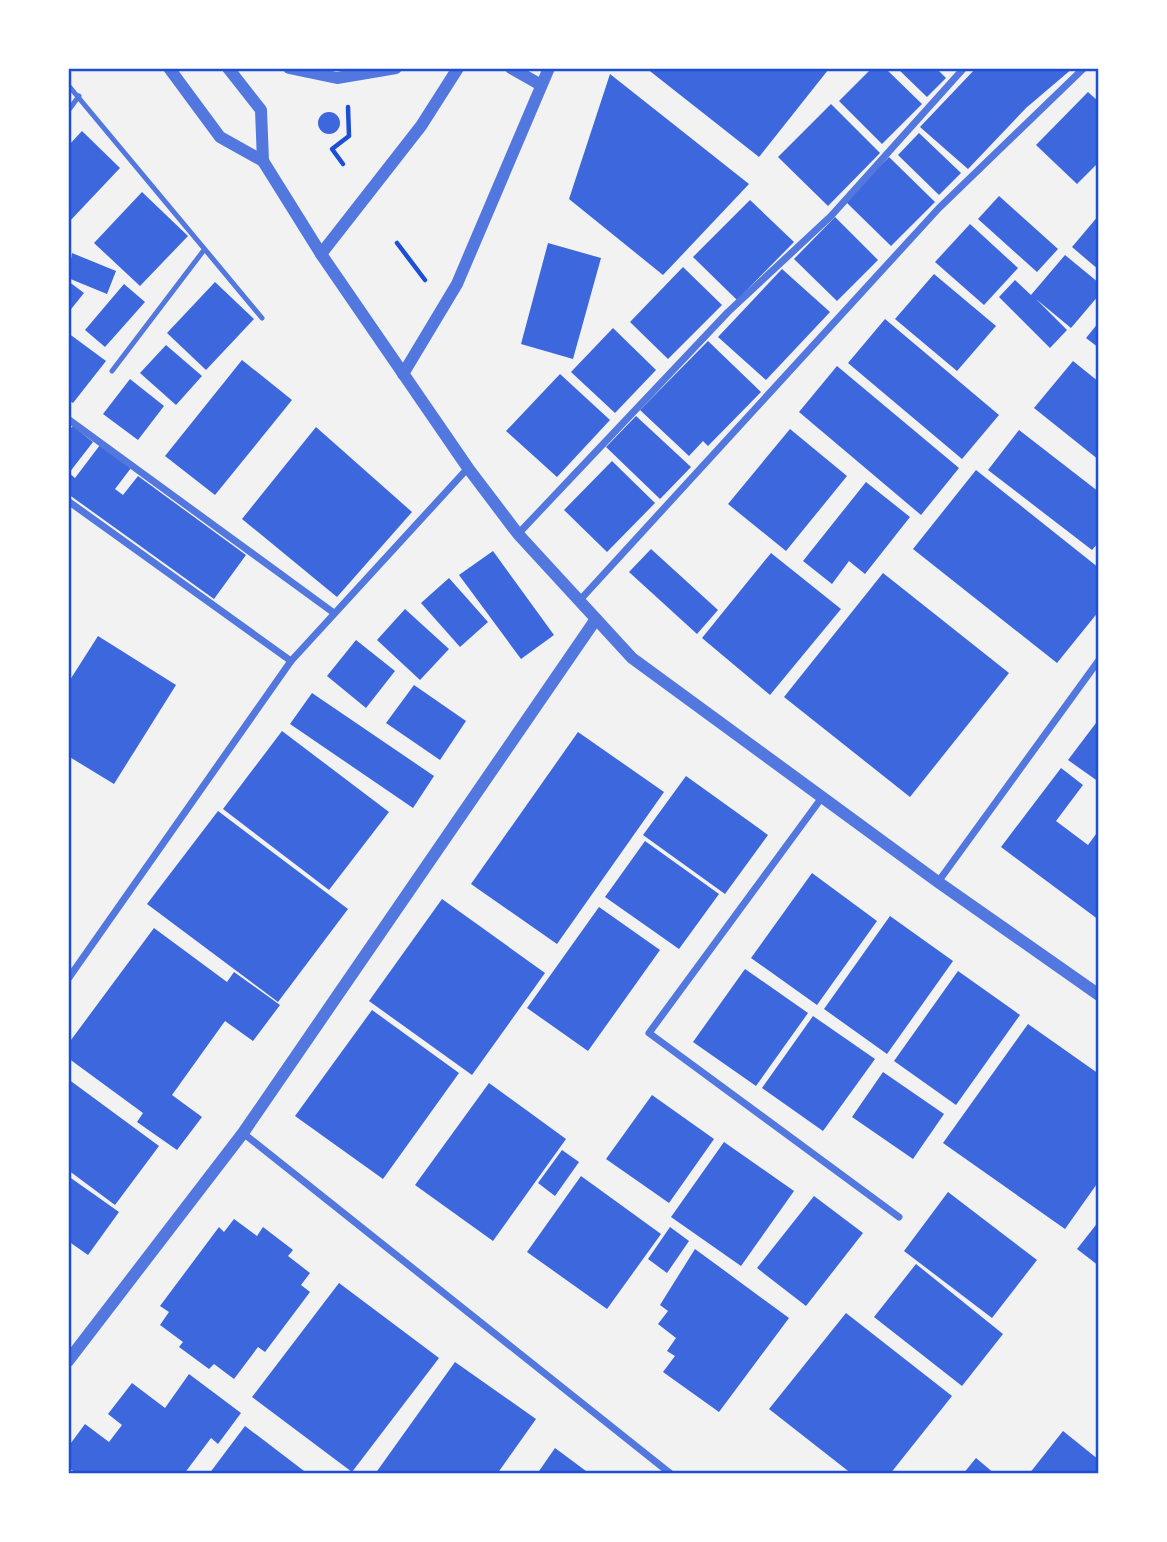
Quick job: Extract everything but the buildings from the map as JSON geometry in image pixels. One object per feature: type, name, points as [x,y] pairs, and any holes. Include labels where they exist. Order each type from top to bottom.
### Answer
[{"type":"street","points":[[169,68],[220,137],[263,161],[321,254],[468,468],[518,534],[632,657],[938,882],[1099,995]]},
{"type":"street","points":[[228,68],[261,110],[263,161]]},
{"type":"street","points":[[289,68],[337,78],[396,68]]},
{"type":"street","points":[[321,254],[421,126],[458,68]]},
{"type":"street","points":[[511,68],[541,85]]},
{"type":"street","points":[[403,374],[457,284],[549,68]]},
{"type":"street","points":[[518,534],[728,312],[831,216],[964,68]]},
{"type":"street","points":[[580,600],[939,208],[1084,68]]},
{"type":"street","points":[[68,419],[334,614]]},
{"type":"street","points":[[68,979],[291,661],[468,468]]},
{"type":"street","points":[[68,501],[291,661]]},
{"type":"street","points":[[68,1362],[243,1133],[596,619]]},
{"type":"street","points":[[938,882],[1099,660]]},
{"type":"street","points":[[824,796],[649,1033],[899,1217]]},
{"type":"street","points":[[243,1133],[671,1474]]},
{"type":"lane","points":[[68,85],[262,318]]},
{"type":"lane","points":[[68,111],[79,96]]},
{"type":"lane","points":[[113,371],[204,250]]},
{"type":"path","points":[[340,100],[348,104],[349,136],[332,149],[343,164]]},
{"type":"path","points":[[397,243],[426,283]]}]
